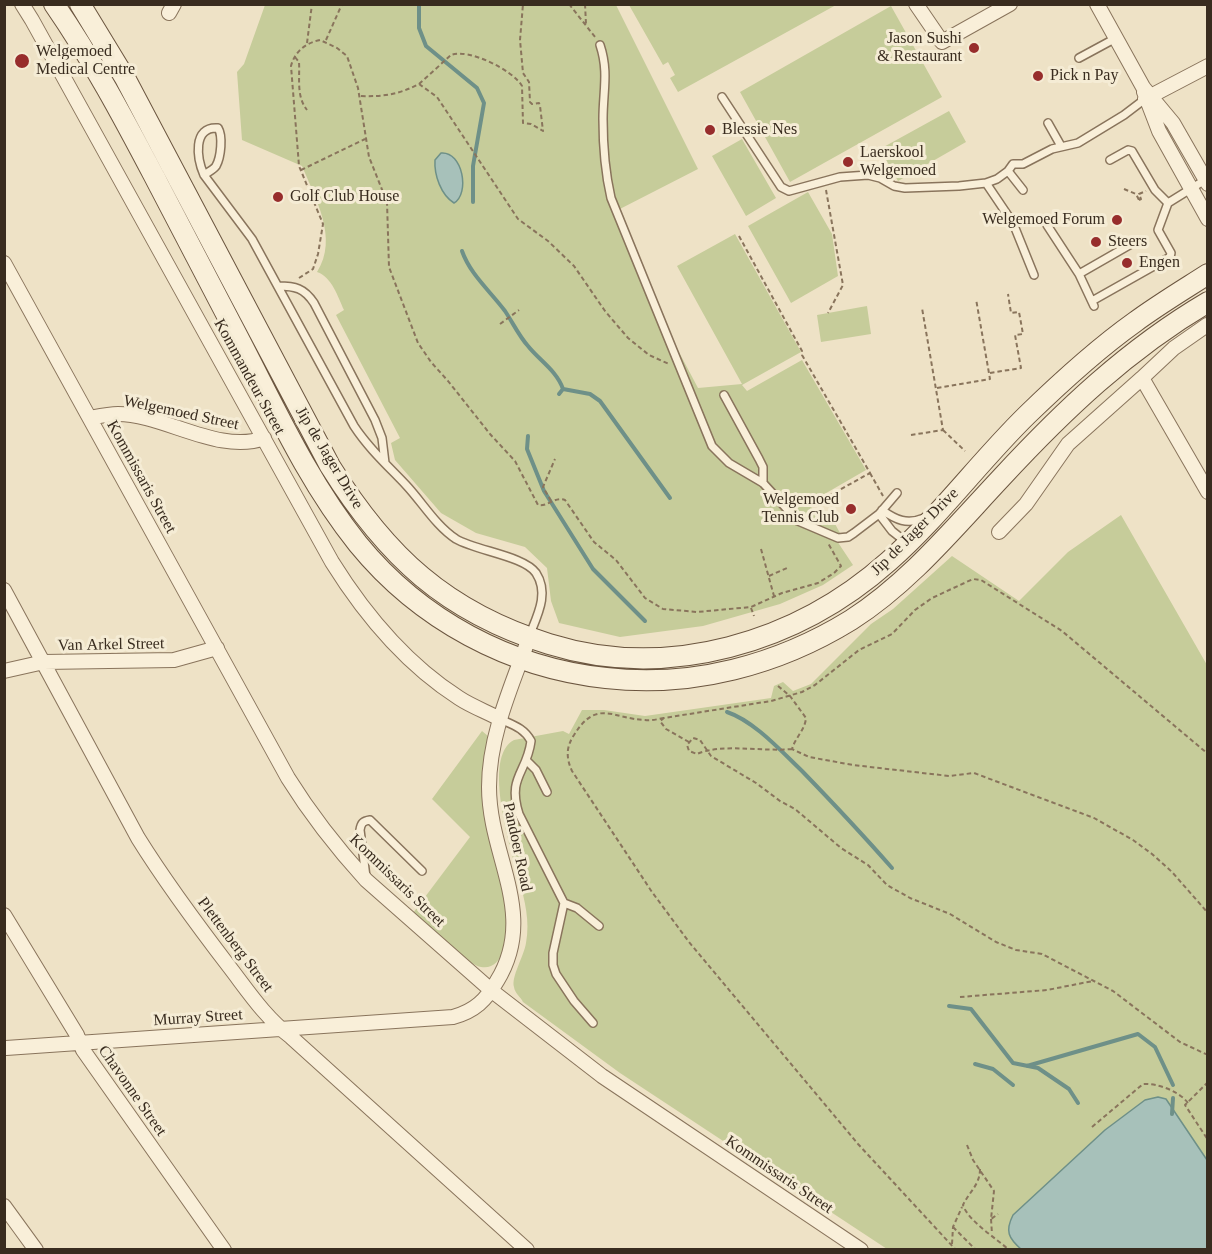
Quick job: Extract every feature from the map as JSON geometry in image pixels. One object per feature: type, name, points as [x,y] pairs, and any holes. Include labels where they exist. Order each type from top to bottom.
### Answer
[{"type":"main road","name":"Jip de Jager Drive","points":[[54,4],[82,45],[122,116],[305,464],[347,529],[390,578],[427,610],[486,645],[521,659],[571,673],[641,681],[680,679],[722,672],[778,657],[821,637],[854,618],[903,580],[940,544],[1028,449]]},
{"type":"main road","name":"Jip de Jager Drive","points":[[80,4],[125,78],[349,497],[395,554],[429,583],[475,614],[529,638],[577,651],[620,657],[669,657],[724,649],[778,632],[826,609],[868,579],[908,543],[1026,416],[1066,378],[1133,323],[1208,274]]},
{"type":"main road","points":[[908,543],[918,546],[931,540],[995,473],[1028,449],[1081,396],[1130,353],[1208,302]]},
{"type":"street","name":"Kommandeur Street","points":[[22,4],[33,20],[352,595],[379,628],[408,657],[459,698],[500,719]]},
{"type":"street","points":[[916,4],[942,42],[1010,4]]},
{"type":"street","points":[[1097,4],[1146,93],[1159,131],[1208,219]]},
{"type":"street","points":[[1146,93],[1208,66]]},
{"type":"street","points":[[1146,93],[1173,123],[1206,182]]},
{"type":"street","name":"Kommissaris Street","points":[[4,262],[302,801],[333,843],[366,880],[492,991],[602,1077],[861,1250]]},
{"type":"street","points":[[999,532],[1026,504],[1068,444],[1174,348],[1207,325]]},
{"type":"street","points":[[1142,378],[1208,492]]},
{"type":"street","name":"Welgemoed Street","points":[[90,418],[108,415],[132,416],[237,444],[264,438]]},
{"type":"street","name":"Plettenberg Street","points":[[4,590],[138,838],[214,947],[272,1022],[527,1250]]},
{"type":"street","name":"Pandoer Road","points":[[492,991],[509,958],[515,934],[512,904],[490,813],[491,756],[500,719],[529,638]]},
{"type":"street","name":"Van Arkel Street","points":[[4,671],[44,662],[174,660],[217,648]]},
{"type":"street","name":"Chavonne Street","points":[[4,915],[83,1050],[224,1250]]},
{"type":"street","name":"Murray Street","points":[[6,1048],[453,1017],[476,1007],[487,999],[492,991]]},
{"type":"street","points":[[4,1206],[36,1250]]},
{"type":"lane","points":[[1079,58],[1116,38]]},
{"type":"lane","points":[[600,45],[606,69],[603,118],[606,174],[611,198],[712,446],[729,463],[763,483],[798,521],[838,538],[848,537],[882,509],[897,493]]},
{"type":"lane","points":[[722,97],[784,190],[793,191],[840,177],[868,175],[894,186],[924,188],[986,183],[1008,171],[1013,164],[1023,164],[1044,152],[1078,143],[1124,115],[1146,93]]},
{"type":"lane","points":[[1048,123],[1061,146]]},
{"type":"lane","points":[[204,175],[217,164],[221,135],[218,128],[211,128],[198,142],[198,159],[204,175],[252,239],[354,426],[364,442],[444,529],[457,539],[476,548],[521,561],[532,568],[542,586],[543,596],[529,638]]},
{"type":"lane","points":[[1110,160],[1128,150],[1132,151],[1155,190],[1168,203]]},
{"type":"lane","points":[[1008,171],[1023,190]]},
{"type":"lane","points":[[1150,234],[1158,230],[1168,203],[1206,182]]},
{"type":"lane","points":[[986,183],[1013,223],[1034,274]]},
{"type":"lane","points":[[1047,225],[1079,273],[1093,303],[1170,257],[1171,253],[1158,230]]},
{"type":"lane","points":[[1079,273],[1132,243]]},
{"type":"lane","points":[[278,286],[291,286],[305,291],[314,303],[375,420],[382,438],[385,463]]},
{"type":"lane","points":[[724,395],[763,467],[763,483]]},
{"type":"lane","points":[[882,509],[892,517],[907,522],[919,520],[938,511]]},
{"type":"lane","points":[[882,509],[893,538],[889,561]]},
{"type":"lane","points":[[892,531],[908,543]]},
{"type":"lane","points":[[500,719],[526,733],[531,741],[526,760],[516,780],[515,802],[564,903],[553,953],[553,965],[564,987],[593,1023]]},
{"type":"lane","points":[[526,760],[536,770],[547,792]]},
{"type":"lane","points":[[366,880],[360,830],[365,820],[375,822],[422,871]]},
{"type":"lane","points":[[564,903],[577,908],[599,926]]},
{"type":"path","points":[[306,45],[312,4]]},
{"type":"path","points":[[325,41],[342,4]]},
{"type":"path","points":[[360,95],[401,93],[419,84],[451,55],[458,52],[491,63],[513,75],[522,86],[523,123],[531,124],[543,131],[540,105],[530,102],[529,82],[523,73],[520,40],[523,4]]},
{"type":"path","points":[[569,4],[591,30]]},
{"type":"path","points":[[585,4],[586,24]]},
{"type":"path","points":[[291,286],[295,280],[313,269],[323,224],[298,161],[291,66],[295,56],[306,45],[316,41],[325,41],[347,56],[360,95],[369,157],[387,202],[389,267],[418,343],[490,434],[515,460],[535,502],[540,506],[562,498],[565,500],[594,542],[616,560],[645,598],[663,609],[697,612],[751,607],[774,596],[818,584],[841,566],[820,532]]},
{"type":"path","points":[[295,56],[299,62],[298,81],[302,102],[307,110]]},
{"type":"path","points":[[513,75],[523,73]]},
{"type":"path","points":[[419,84],[437,97],[446,109],[518,219],[548,241],[574,266],[605,311],[628,338],[649,355],[674,366]]},
{"type":"path","points":[[301,171],[365,139]]},
{"type":"path","points":[[825,181],[843,285],[828,313]]},
{"type":"path","points":[[1124,189],[1136,194],[1139,200],[1141,199],[1139,194]]},
{"type":"path","points":[[739,237],[802,351],[802,355],[870,473],[882,509]]},
{"type":"path","points":[[990,373],[1021,368],[1015,335],[1023,334],[1019,312],[1011,313],[1008,294]]},
{"type":"path","points":[[936,388],[990,379],[976,299]]},
{"type":"path","points":[[922,308],[943,430],[965,451]]},
{"type":"path","points":[[500,324],[519,310]]},
{"type":"path","points":[[911,435],[943,430]]},
{"type":"path","points":[[553,501],[543,487],[555,459]]},
{"type":"path","points":[[814,504],[870,473]]},
{"type":"path","points":[[761,549],[774,596]]},
{"type":"path","points":[[769,576],[787,568]]},
{"type":"path","points":[[956,1250],[858,1144],[689,942],[652,892],[572,771],[567,758],[570,741],[583,722],[594,714],[619,714],[644,720],[771,701],[790,696],[815,685],[860,650],[892,634],[915,610],[932,598],[974,579],[981,580],[1062,631],[1208,754]]},
{"type":"path","points":[[751,607],[754,616]]},
{"type":"path","points":[[778,686],[790,696],[806,718],[806,724],[792,749]]},
{"type":"path","points":[[664,718],[660,721],[666,729],[689,742]]},
{"type":"path","points":[[1208,913],[1172,872],[1133,840],[1094,818],[974,773],[949,776],[853,765],[809,757],[792,749],[706,750],[697,754],[689,751],[687,745],[693,738],[700,740],[706,750],[711,756],[795,809],[841,848],[868,865],[886,885],[910,898],[950,914],[996,942],[1016,950],[1042,954],[1113,991],[1180,1042],[1208,1055]]},
{"type":"path","points":[[960,997],[1047,990],[1093,981]]},
{"type":"path","points":[[1208,1082],[1185,1104],[1208,1140]]},
{"type":"path","points":[[1092,1127],[1143,1084],[1150,1083],[1178,1093],[1188,1103]]},
{"type":"path","points":[[967,1145],[968,1151],[994,1191],[992,1234]]},
{"type":"path","points":[[952,1244],[953,1227],[963,1205],[975,1188],[980,1169]]},
{"type":"path","points":[[963,1205],[971,1217],[1009,1250]]},
{"type":"path","points":[[991,1219],[998,1214]]},
{"type":"path","points":[[953,1227],[976,1250]]},
{"type":"green space","points":[[265,5],[616,5],[698,169],[614,212],[645,288],[698,388],[742,384],[677,266],[735,234],[801,352],[742,385],[747,391],[802,360],[866,470],[809,503],[815,514],[822,516],[829,513],[840,533],[837,541],[853,565],[823,585],[780,604],[703,626],[620,637],[559,623],[551,601],[547,568],[525,547],[476,533],[441,513],[395,460],[391,443],[400,438],[336,315],[344,310],[337,294],[327,278],[317,272],[326,246],[325,232],[323,218],[302,166],[242,140],[237,72],[244,64]]},
{"type":"green space","points":[[629,5],[836,5],[678,92],[670,78],[675,75],[668,62],[663,65]]},
{"type":"green space","points":[[891,6],[942,97],[790,182],[740,92]]},
{"type":"green space","points":[[949,111],[966,142],[898,181],[880,149]]},
{"type":"green space","points":[[742,139],[776,198],[746,216],[712,156]]},
{"type":"green space","points":[[808,192],[832,234],[838,276],[791,303],[748,226]]},
{"type":"green space","points":[[867,306],[871,334],[821,342],[817,315]]},
{"type":"green space","points":[[1121,515],[1207,665],[1207,1249],[887,1249],[620,1073],[523,1002],[516,992],[514,983],[526,943],[527,919],[506,828],[499,784],[504,750],[514,740],[563,731],[569,734],[582,710],[604,710],[645,716],[771,698],[774,686],[783,682],[793,691],[811,684],[871,624],[893,609],[952,556],[1019,601],[1068,552]]},
{"type":"green space","points":[[482,731],[488,736],[482,788],[485,820],[504,894],[508,922],[503,952],[494,964],[488,967],[475,965],[466,959],[413,913],[470,837],[432,799]]},
{"type":"water","points":[[441,153],[449,154],[455,159],[462,174],[462,191],[454,203],[445,195],[437,178],[435,160]]},
{"type":"water","points":[[1158,1097],[1166,1099],[1207,1160],[1207,1249],[1022,1250],[1017,1246],[1009,1234],[1013,1215],[1105,1130],[1145,1100]]},
{"type":"waterway","points":[[419,4],[419,28],[426,46],[477,88],[484,103],[473,166],[473,202]]},
{"type":"waterway","points":[[462,251],[475,275],[505,311],[525,342],[557,377],[563,389],[559,394]]},
{"type":"waterway","points":[[563,389],[590,394],[600,401],[670,498]]},
{"type":"waterway","points":[[528,436],[527,449],[544,491],[593,569],[645,621]]},
{"type":"waterway","points":[[727,712],[747,722],[776,746],[892,868]]},
{"type":"waterway","points":[[949,1006],[971,1009],[1013,1063],[1038,1068],[1069,1089],[1078,1103]]},
{"type":"waterway","points":[[1027,1066],[1138,1034],[1155,1047],[1173,1085]]},
{"type":"waterway","points":[[975,1064],[993,1069],[1013,1085]]},
{"type":"waterway","points":[[1172,1114],[1173,1098]]},
{"type":"place","name":"Jason Sushi & Restaurant","points":[[974,48]]},
{"type":"place","name":"Welgemoed Medical Centre","points":[[22,61]]},
{"type":"place","name":"Pick n Pay","points":[[1038,76]]},
{"type":"place","name":"Blessie Nes","points":[[710,130]]},
{"type":"place","name":"Laerskool Welgemoed","points":[[848,162]]},
{"type":"place","name":"Golf Club House","points":[[278,197]]},
{"type":"place","name":"Welgemoed Forum","points":[[1117,220]]},
{"type":"place","name":"Steers","points":[[1096,242]]},
{"type":"place","name":"Engen","points":[[1127,263]]},
{"type":"place","name":"Welgemoed Tennis Club","points":[[851,509]]}]
